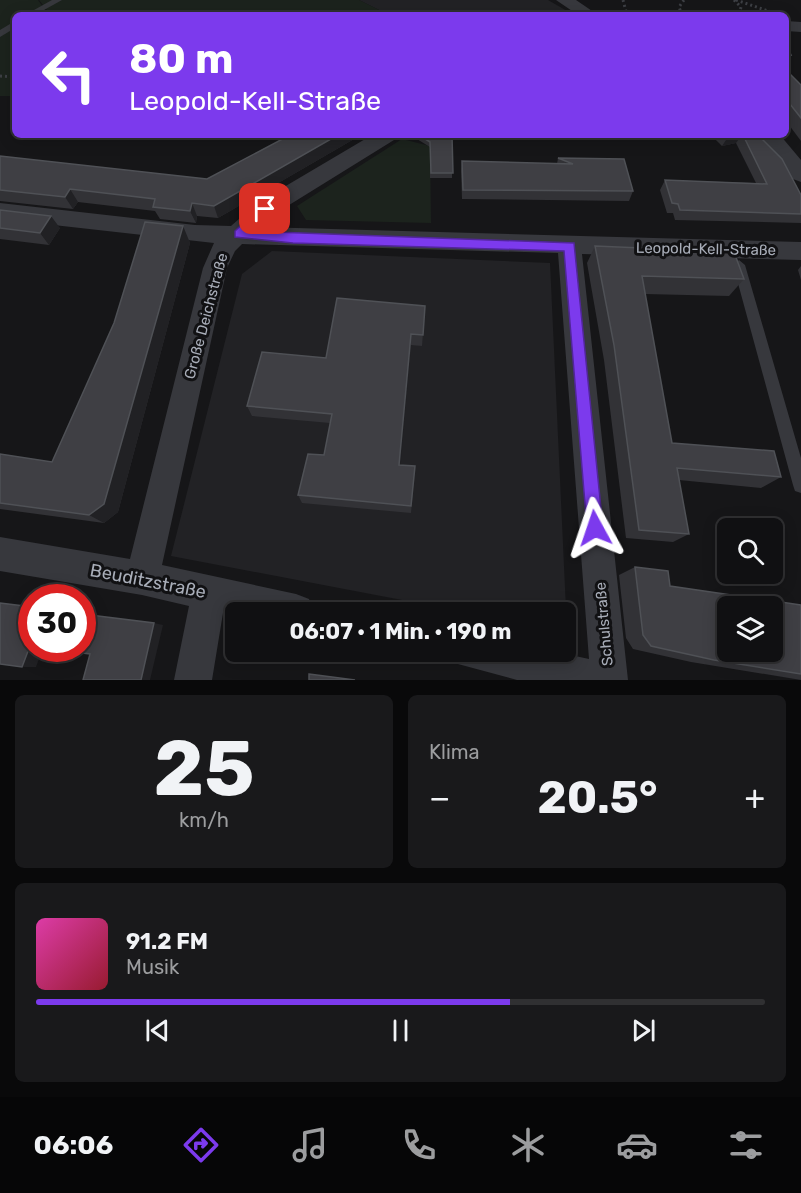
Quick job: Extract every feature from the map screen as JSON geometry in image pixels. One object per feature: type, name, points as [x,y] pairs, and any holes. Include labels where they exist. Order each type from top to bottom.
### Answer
[{"type":"street","points":[[564,0],[585,12]]},
{"type":"street","name":"Große Deichstraße","points":[[142,578],[215,268],[225,246],[265,209],[382,138]]},
{"type":"street","points":[[771,138],[801,174]]},
{"type":"street","name":"Leopold-Kell-Straße","points":[[0,210],[195,234],[801,251]]},
{"type":"street","name":"Schulstraße","points":[[569,246],[609,680]]},
{"type":"street","name":"Beuditzstraße","points":[[0,554],[142,578],[251,602]]},
{"type":"street","points":[[193,680],[210,593]]},
{"type":"street","points":[[511,662],[558,675],[597,680]]},
{"type":"lane","points":[[35,12],[58,0]]},
{"type":"lane","points":[[731,250],[738,264],[801,485]]},
{"type":"path","points":[[735,0],[771,12]]},
{"type":"shaded area","points":[[0,0],[38,0],[47,12],[12,12],[12,96],[0,96]]},
{"type":"shaded area","points":[[39,0],[359,0],[383,12],[49,12]]},
{"type":"shaded area","points":[[359,0],[548,0],[569,12],[383,12]]},
{"type":"shaded area","points":[[402,139],[430,146],[431,223],[306,220],[297,206]]},
{"type":"shaded area","points":[[272,251],[550,263],[566,602],[412,602],[171,556],[242,274]]},
{"type":"building","points":[[789,73],[801,85],[801,118],[789,103]]},
{"type":"building","points":[[284,138],[333,138],[214,206],[192,203],[190,211],[153,207],[155,199],[70,189],[65,197],[0,190],[0,156],[207,179]]},
{"type":"building","points":[[424,138],[452,138],[453,173],[431,173],[430,142]]},
{"type":"building","points":[[744,138],[761,138],[782,159],[801,195],[801,214],[680,210],[678,204],[672,203],[665,180],[767,184]]},
{"type":"building","points":[[558,158],[624,159],[633,191],[463,190],[462,161],[573,164]]},
{"type":"building","points":[[0,210],[51,216],[40,233],[0,228]]},
{"type":"building","points":[[145,222],[183,226],[104,504],[89,515],[0,503],[0,454],[52,462],[114,323]]},
{"type":"building","points":[[595,246],[734,252],[744,279],[642,276],[672,443],[774,451],[781,477],[677,468],[689,534],[639,530],[614,345]]},
{"type":"building","points":[[337,298],[425,306],[423,335],[411,334],[399,465],[415,466],[411,506],[298,495],[308,454],[324,455],[332,414],[247,406],[262,352],[326,358]]},
{"type":"building","points":[[635,567],[668,571],[670,586],[739,596],[717,596],[717,660],[651,646],[643,635]]},
{"type":"building","points":[[783,602],[801,605],[801,674],[726,662],[783,662]]},
{"type":"building","points":[[0,603],[18,605],[18,662],[24,662],[22,667],[0,664]]},
{"type":"building","points":[[96,616],[154,623],[141,680],[83,680],[88,662],[96,662]]},
{"type":"building","points":[[309,674],[355,680],[309,680]]},
{"type":"route","points":[[265,209],[239,234],[293,238],[569,246],[595,528]]}]
